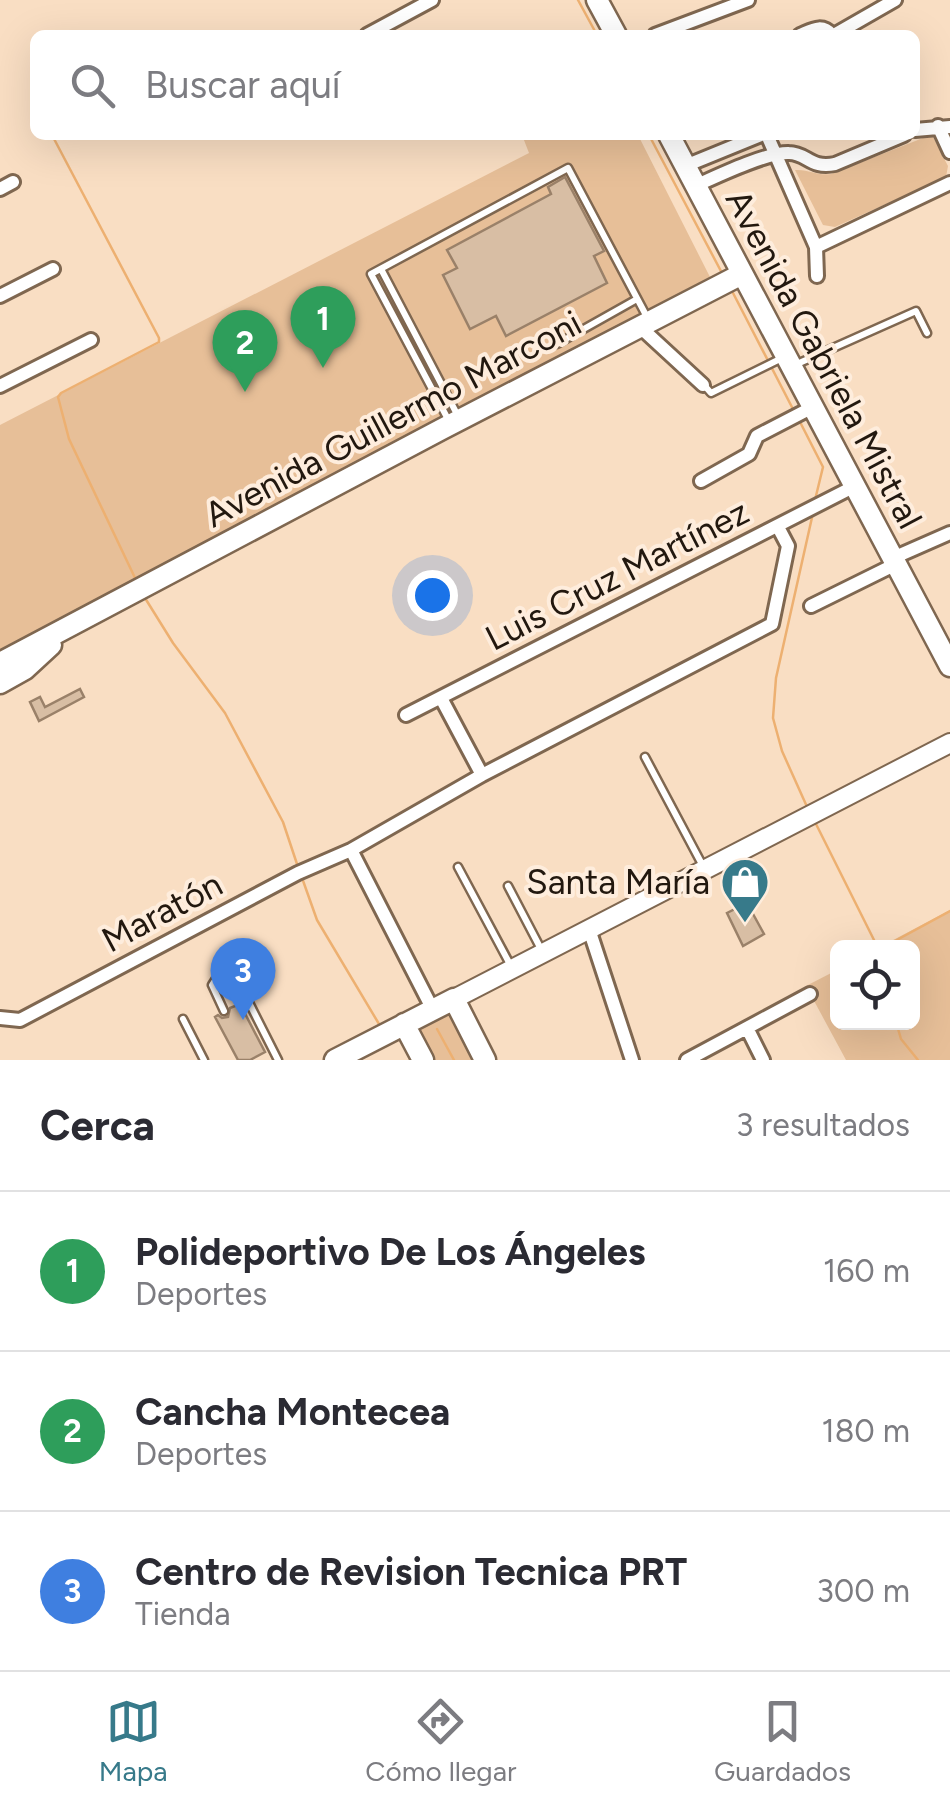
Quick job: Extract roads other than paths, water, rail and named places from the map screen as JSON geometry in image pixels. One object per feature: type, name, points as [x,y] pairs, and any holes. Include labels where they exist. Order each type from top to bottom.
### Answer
[{"type":"main road","points":[[597,0],[613,30]]},
{"type":"main road","name":"Avenida Gabriela Mistral","points":[[672,140],[696,186],[732,278],[785,361],[801,412],[854,486],[948,656]]},
{"type":"main road","name":"Avenida Guillermo Marconi","points":[[0,663],[732,278]]},
{"type":"main road","name":"Avenida Guillermo Marconi","points":[[0,683],[25,669],[74,623]]},
{"type":"main road","points":[[334,1060],[950,744]]},
{"type":"main road","points":[[454,999],[485,1060]]},
{"type":"main road","points":[[404,1024],[423,1060]]},
{"type":"street","points":[[376,30],[432,0]]},
{"type":"street","points":[[668,30],[748,0]]},
{"type":"street","points":[[842,30],[895,0]]},
{"type":"street","points":[[944,127],[950,152]]},
{"type":"street","points":[[685,166],[751,140]]},
{"type":"street","points":[[767,140],[816,247],[816,276]]},
{"type":"street","points":[[696,186],[776,155],[792,152],[824,166],[892,140]]},
{"type":"street","points":[[816,247],[950,182]]},
{"type":"street","points":[[0,296],[54,269]]},
{"type":"street","points":[[644,324],[704,384]]},
{"type":"street","points":[[0,386],[91,340]]},
{"type":"street","points":[[701,480],[749,454],[757,436],[801,412]]},
{"type":"street","name":"Luis Cruz Martínez","points":[[406,716],[854,486]]},
{"type":"street","name":"Maratón","points":[[0,1018],[20,1020],[298,873],[351,850],[482,775],[772,624],[788,546],[778,527]]},
{"type":"street","points":[[811,606],[950,533]]},
{"type":"street","points":[[442,698],[482,775]]},
{"type":"street","points":[[351,850],[433,1010]]},
{"type":"street","points":[[588,929],[632,1060]]},
{"type":"street","points":[[688,1060],[810,994]]},
{"type":"street","points":[[747,1028],[762,1060]]},
{"type":"lane","points":[[455,422],[371,274],[568,168],[638,299],[644,324]]},
{"type":"lane","points":[[557,344],[638,299]]},
{"type":"lane","points":[[704,384],[712,393],[761,368],[916,311],[926,333]]},
{"type":"lane","points":[[645,757],[705,869]]},
{"type":"lane","points":[[458,867],[512,969]]},
{"type":"lane","points":[[508,886],[543,953]]},
{"type":"lane","points":[[224,1012],[212,985],[216,977],[227,972],[236,975],[278,1060]]},
{"type":"lane","points":[[183,1019],[204,1060]]},
{"type":"waterway","points":[[578,0],[594,30]]},
{"type":"waterway","points":[[55,140],[159,338],[159,342],[58,397],[69,439],[136,580]]},
{"type":"waterway","points":[[652,140],[723,275]]},
{"type":"waterway","points":[[732,291],[795,413]]},
{"type":"waterway","points":[[799,420],[823,467],[815,500]]},
{"type":"waterway","points":[[808,809],[782,751],[773,718],[776,678],[813,513]]},
{"type":"waterway","points":[[145,598],[225,713],[283,822],[298,867]]},
{"type":"waterway","points":[[814,820],[874,940]]},
{"type":"waterway","points":[[301,875],[317,920],[379,1024]]},
{"type":"waterway","points":[[897,940],[950,911]]},
{"type":"waterway","points":[[437,1029],[454,1060]]},
{"type":"waterway","points":[[898,1030],[918,1060]]},
{"type":"place","name":"Polideportivo De Los Ángeles","points":[[323,368]]},
{"type":"place","name":"Cancha Montecea","points":[[245,392]]},
{"type":"place","name":"Santa María","points":[[745,924]]},
{"type":"place","name":"Centro de Revision Tecnica PRT","points":[[243,1020]]}]
